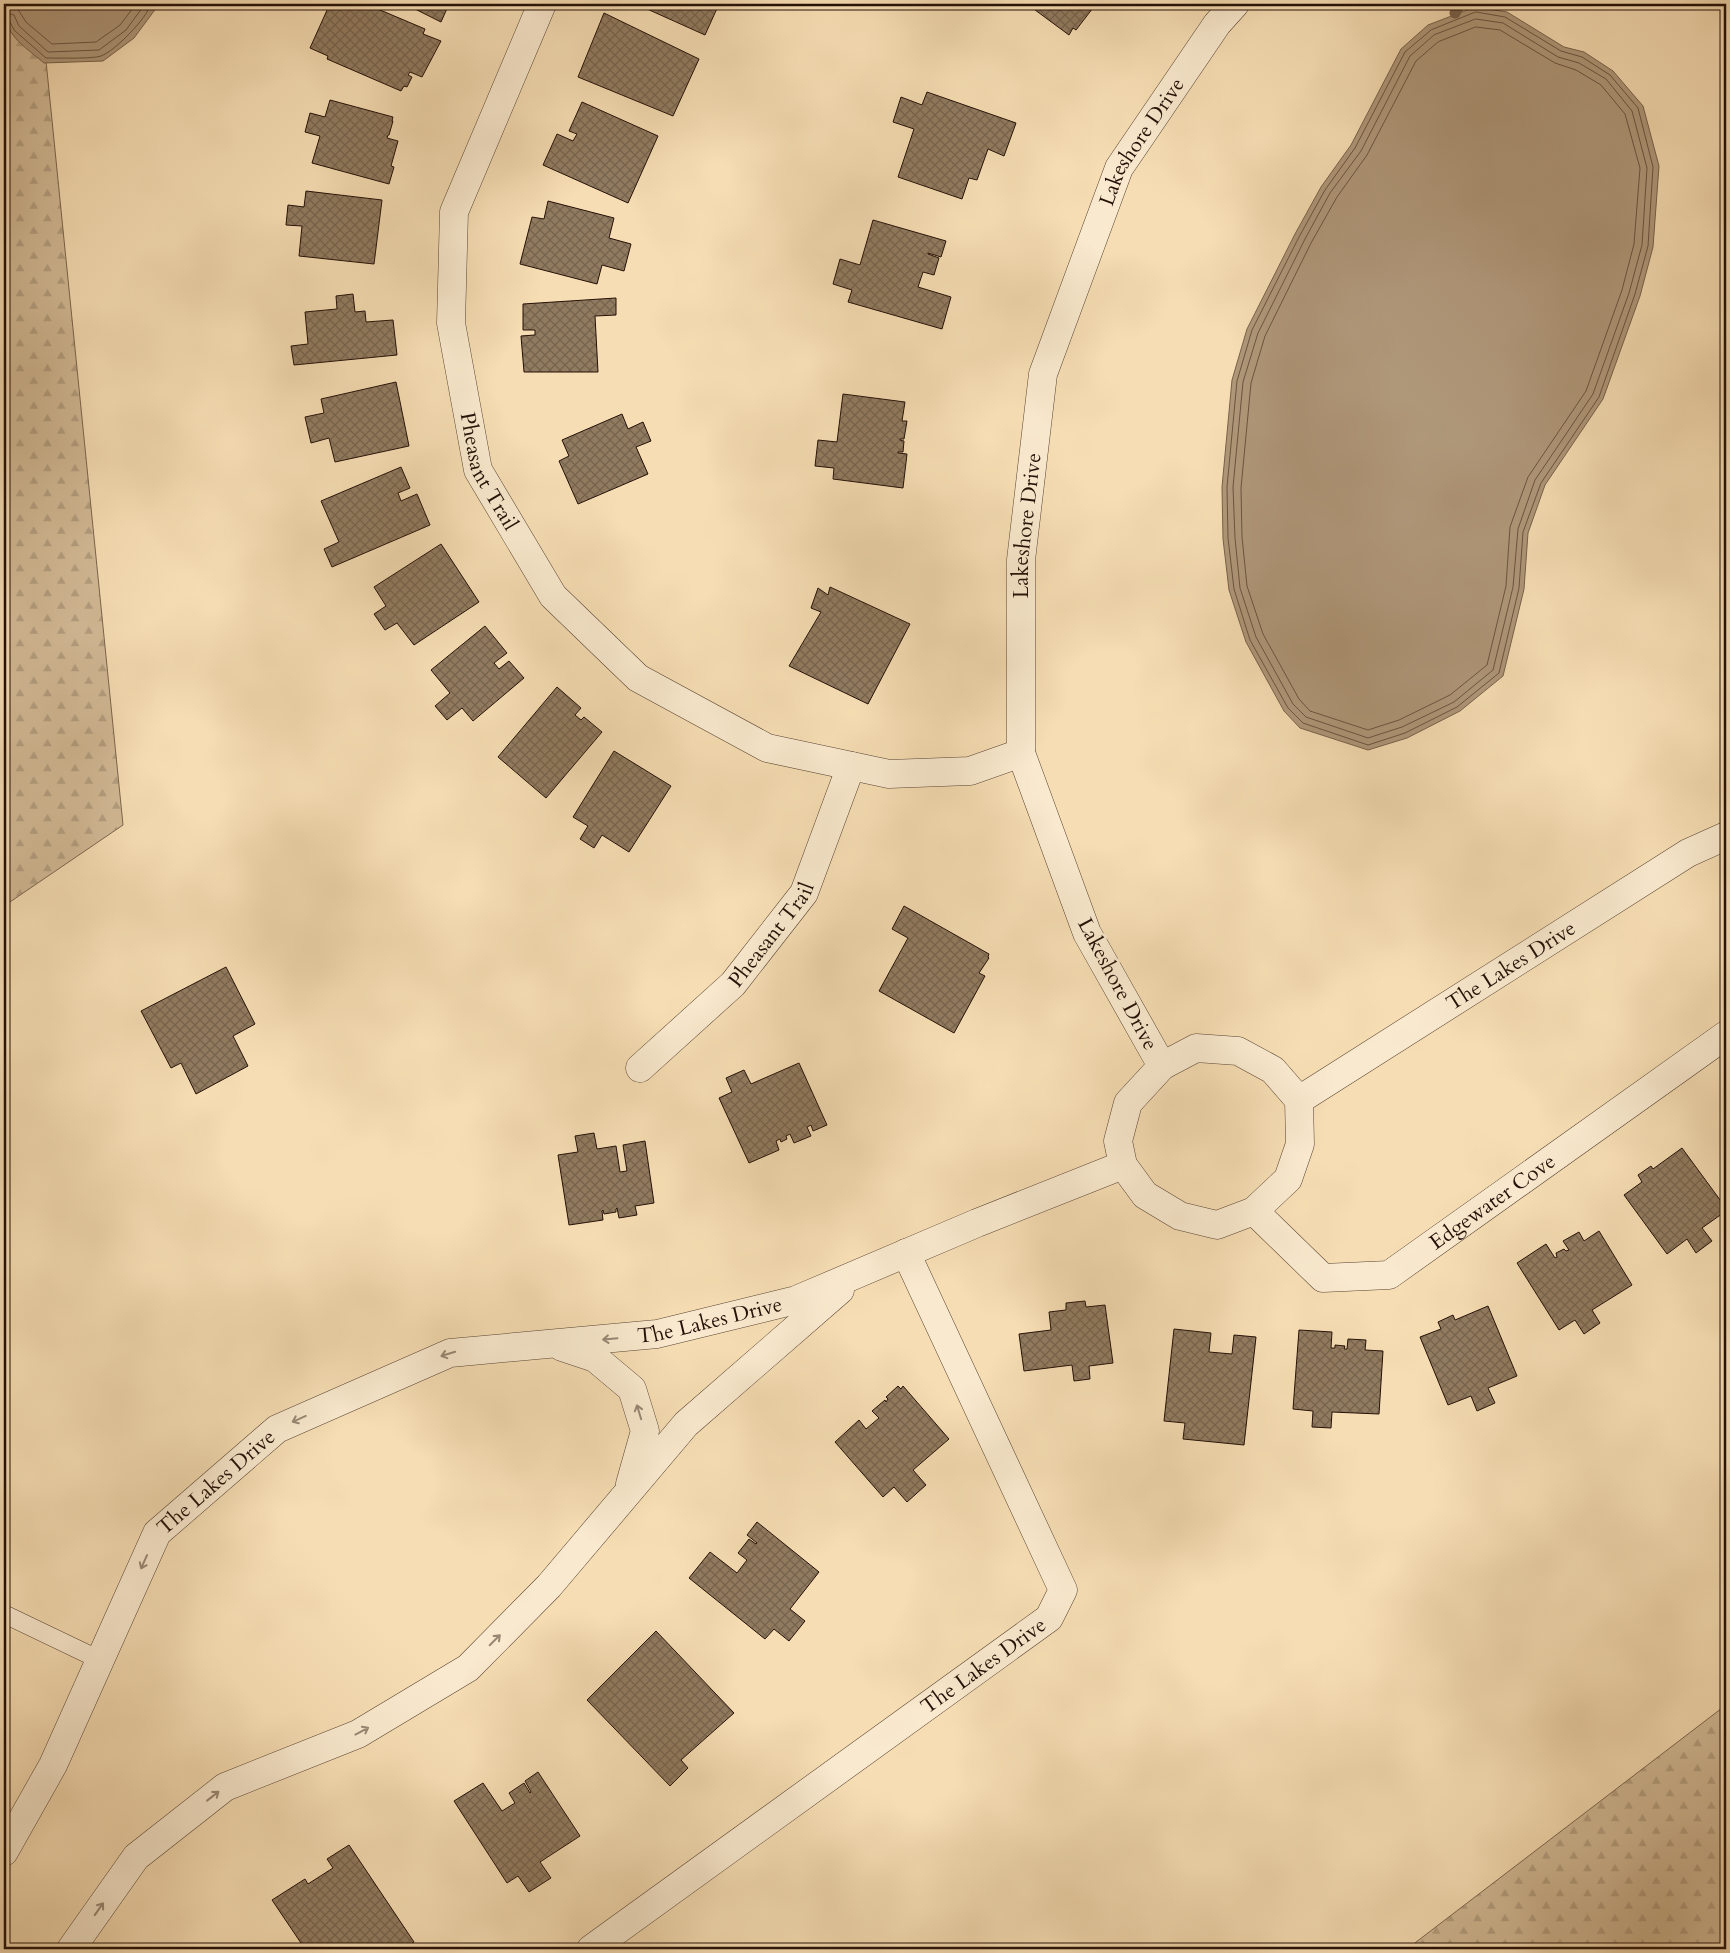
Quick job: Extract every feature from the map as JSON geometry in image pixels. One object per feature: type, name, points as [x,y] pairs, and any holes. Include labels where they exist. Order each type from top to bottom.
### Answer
[{"type":"street","name":"Pheasant Trail","points":[[542,4],[454,212],[451,323],[478,470],[553,596],[638,678],[767,748],[889,774],[970,771],[1021,753]]},
{"type":"street","name":"Lakeshore Drive","points":[[1162,1066],[1086,933],[1021,753],[1021,560],[1043,374],[1118,168],[1217,24],[1235,4]]},
{"type":"street","name":"Pheasant Trail","points":[[640,1068],[734,984],[804,893],[851,766]]},
{"type":"street","name":"The Lakes Drive","points":[[1299,1100],[1688,853],[1726,836]]},
{"type":"street","name":"Edgewater Cove","points":[[1254,1211],[1324,1278],[1389,1275],[1726,1035]]},
{"type":"street","points":[[1196,1048],[1238,1051],[1273,1070],[1299,1100],[1300,1144],[1288,1179],[1254,1211],[1217,1225],[1180,1216],[1144,1195],[1123,1165],[1118,1141],[1128,1103],[1162,1066],[1196,1048]]},
{"type":"street","name":"The Lakes Drive","points":[[4,1852],[53,1765],[157,1533],[277,1429],[450,1353],[657,1334],[796,1300],[1123,1165]]},
{"type":"street","name":"The Lakes Drive","points":[[591,1949],[1049,1618],[1063,1590],[906,1254]]},
{"type":"street","name":"The Lakes Drive","points":[[71,1949],[136,1856],[225,1787],[358,1734],[468,1668],[548,1586],[686,1424],[859,1274]]},
{"type":"street","name":"The Lakes Drive","points":[[553,1344],[594,1358],[632,1389],[645,1432],[628,1493]]},
{"type":"lane","points":[[4,1614],[100,1660]]},
{"type":"green space","points":[[4,4],[32,4],[44,41],[123,825],[4,906]]},
{"type":"green space","points":[[1726,1705],[1726,1949],[1407,1949]]},
{"type":"water","points":[[4,4],[157,4],[134,38],[103,61],[44,63],[11,32],[7,24]]},
{"type":"water","points":[[1475,7],[1507,12],[1564,47],[1584,52],[1613,71],[1643,106],[1659,166],[1653,247],[1640,296],[1603,399],[1545,485],[1528,533],[1524,589],[1503,676],[1460,711],[1407,738],[1368,750],[1300,728],[1284,711],[1246,642],[1229,590],[1223,539],[1222,487],[1232,380],[1247,329],[1295,234],[1321,187],[1351,145],[1401,49],[1428,25]]},
{"type":"building","points":[[337,4],[366,4],[425,29],[423,34],[441,41],[422,77],[410,72],[408,75],[412,77],[407,87],[404,86],[401,91],[327,59],[328,56],[310,48],[328,8],[334,10]]},
{"type":"building","points":[[405,4],[449,4],[441,22]]},
{"type":"building","points":[[636,4],[719,4],[705,35]]},
{"type":"building","points":[[1027,4],[1096,4],[1076,30],[1073,28],[1069,35]]},
{"type":"building","points":[[604,13],[699,59],[673,116],[578,77]]},
{"type":"building","points":[[927,92],[1016,123],[1004,156],[988,149],[977,180],[969,178],[962,199],[898,177],[914,129],[893,122],[901,97],[922,105]]},
{"type":"building","points":[[330,100],[393,117],[387,138],[398,141],[391,166],[394,167],[389,184],[312,163],[320,136],[305,132],[310,113],[325,117]]},
{"type":"building","points":[[582,102],[658,136],[628,203],[543,165],[557,134],[573,141],[577,134],[569,131]]},
{"type":"building","points":[[306,191],[382,200],[374,264],[299,256],[302,226],[286,225],[288,205],[304,207]]},
{"type":"building","points":[[548,201],[614,218],[609,238],[631,244],[624,271],[602,265],[597,284],[520,264],[532,217],[544,219]]},
{"type":"building","points":[[873,220],[946,241],[941,257],[928,253],[939,258],[934,275],[923,272],[918,287],[951,297],[942,329],[848,302],[852,290],[833,284],[840,259],[860,265]]},
{"type":"building","points":[[353,294],[355,312],[365,311],[366,322],[393,320],[397,355],[294,365],[291,346],[308,344],[305,312],[337,309],[336,296]]},
{"type":"building","points":[[616,298],[616,315],[595,316],[598,372],[524,372],[521,336],[535,335],[535,330],[523,330],[523,304]]},
{"type":"building","points":[[396,382],[409,446],[335,462],[329,438],[311,443],[305,417],[324,413],[321,399]]},
{"type":"building","points":[[843,394],[905,402],[902,421],[907,421],[904,439],[900,439],[904,441],[903,452],[898,452],[907,454],[903,488],[833,479],[834,468],[815,466],[818,440],[837,442]]},
{"type":"building","points":[[622,414],[628,429],[643,422],[651,441],[636,447],[648,474],[578,504],[559,461],[569,456],[562,440]]},
{"type":"building","points":[[401,467],[410,488],[398,493],[401,501],[417,494],[430,525],[332,567],[324,549],[339,542],[321,501]]},
{"type":"building","points":[[441,544],[479,602],[414,645],[397,623],[385,630],[374,614],[386,606],[374,587]]},
{"type":"building","points":[[830,587],[910,624],[868,704],[789,666],[821,612],[811,608],[818,588],[828,595]]},
{"type":"building","points":[[485,626],[507,653],[494,663],[499,669],[509,661],[524,678],[473,721],[462,708],[447,720],[435,706],[450,693],[431,670]]},
{"type":"building","points":[[557,687],[581,708],[575,715],[581,720],[584,717],[602,732],[546,798],[498,757]]},
{"type":"building","points":[[614,751],[671,786],[629,852],[602,835],[594,848],[580,839],[588,826],[573,817]]},
{"type":"building","points":[[904,906],[989,954],[989,958],[979,973],[985,976],[954,1033],[879,991],[908,938],[892,929]]},
{"type":"building","points":[[226,967],[255,1024],[233,1036],[248,1066],[196,1094],[181,1063],[171,1068],[141,1011]]},
{"type":"building","points":[[799,1063],[827,1125],[813,1131],[811,1125],[807,1127],[811,1136],[794,1143],[790,1134],[786,1136],[787,1139],[781,1142],[780,1139],[776,1141],[779,1150],[749,1163],[719,1098],[732,1092],[726,1078],[744,1070],[751,1084]]},
{"type":"building","points":[[594,1133],[597,1149],[616,1146],[620,1172],[627,1171],[623,1145],[645,1141],[654,1203],[635,1206],[637,1215],[619,1218],[617,1208],[616,1212],[604,1214],[603,1210],[603,1220],[569,1225],[558,1155],[578,1152],[575,1136]]},
{"type":"building","points":[[1682,1148],[1726,1208],[1726,1211],[1702,1228],[1712,1241],[1696,1253],[1687,1239],[1667,1254],[1624,1195],[1642,1182],[1638,1175],[1651,1166],[1653,1169]]},
{"type":"building","points":[[1599,1231],[1632,1285],[1592,1310],[1600,1323],[1584,1334],[1575,1320],[1559,1330],[1517,1263],[1546,1244],[1555,1258],[1557,1257],[1556,1253],[1564,1249],[1566,1251],[1569,1250],[1563,1241],[1579,1232],[1584,1241]]},
{"type":"building","points":[[1085,1301],[1086,1307],[1105,1305],[1113,1363],[1089,1366],[1090,1379],[1074,1381],[1072,1365],[1024,1371],[1019,1334],[1051,1330],[1049,1312],[1066,1310],[1066,1303]]},
{"type":"building","points":[[1488,1306],[1517,1376],[1488,1388],[1495,1403],[1477,1411],[1471,1396],[1448,1405],[1420,1337],[1441,1329],[1438,1322],[1453,1315],[1455,1320]]},
{"type":"building","points":[[1174,1329],[1211,1333],[1209,1352],[1232,1354],[1234,1335],[1256,1337],[1244,1445],[1183,1439],[1185,1423],[1164,1421]]},
{"type":"building","points":[[1299,1330],[1332,1332],[1331,1348],[1335,1348],[1335,1345],[1345,1346],[1344,1349],[1347,1349],[1348,1339],[1366,1340],[1365,1350],[1383,1351],[1379,1414],[1332,1412],[1331,1428],[1312,1427],[1313,1411],[1293,1409]]},
{"type":"building","points":[[898,1386],[901,1389],[903,1386],[949,1439],[913,1470],[926,1485],[907,1502],[894,1487],[883,1497],[835,1442],[859,1420],[866,1429],[879,1418],[872,1411],[885,1400],[886,1402],[888,1399],[886,1397]]},
{"type":"building","points":[[757,1522],[819,1572],[790,1609],[805,1621],[789,1641],[774,1629],[765,1639],[689,1578],[710,1552],[737,1573],[747,1560],[738,1553],[749,1539],[757,1543],[747,1535]]},
{"type":"building","points":[[656,1631],[734,1713],[681,1760],[688,1768],[670,1786],[587,1700]]},
{"type":"building","points":[[538,1772],[580,1836],[540,1862],[551,1878],[529,1892],[518,1876],[507,1883],[454,1801],[483,1783],[502,1811],[515,1803],[509,1793],[524,1783],[531,1792],[525,1781]]},
{"type":"building","points":[[349,1845],[414,1942],[402,1949],[305,1949],[272,1900],[305,1879],[308,1884],[333,1868],[327,1859]]},
{"type":"waterway","points":[[1455,13],[1460,4]]}]
